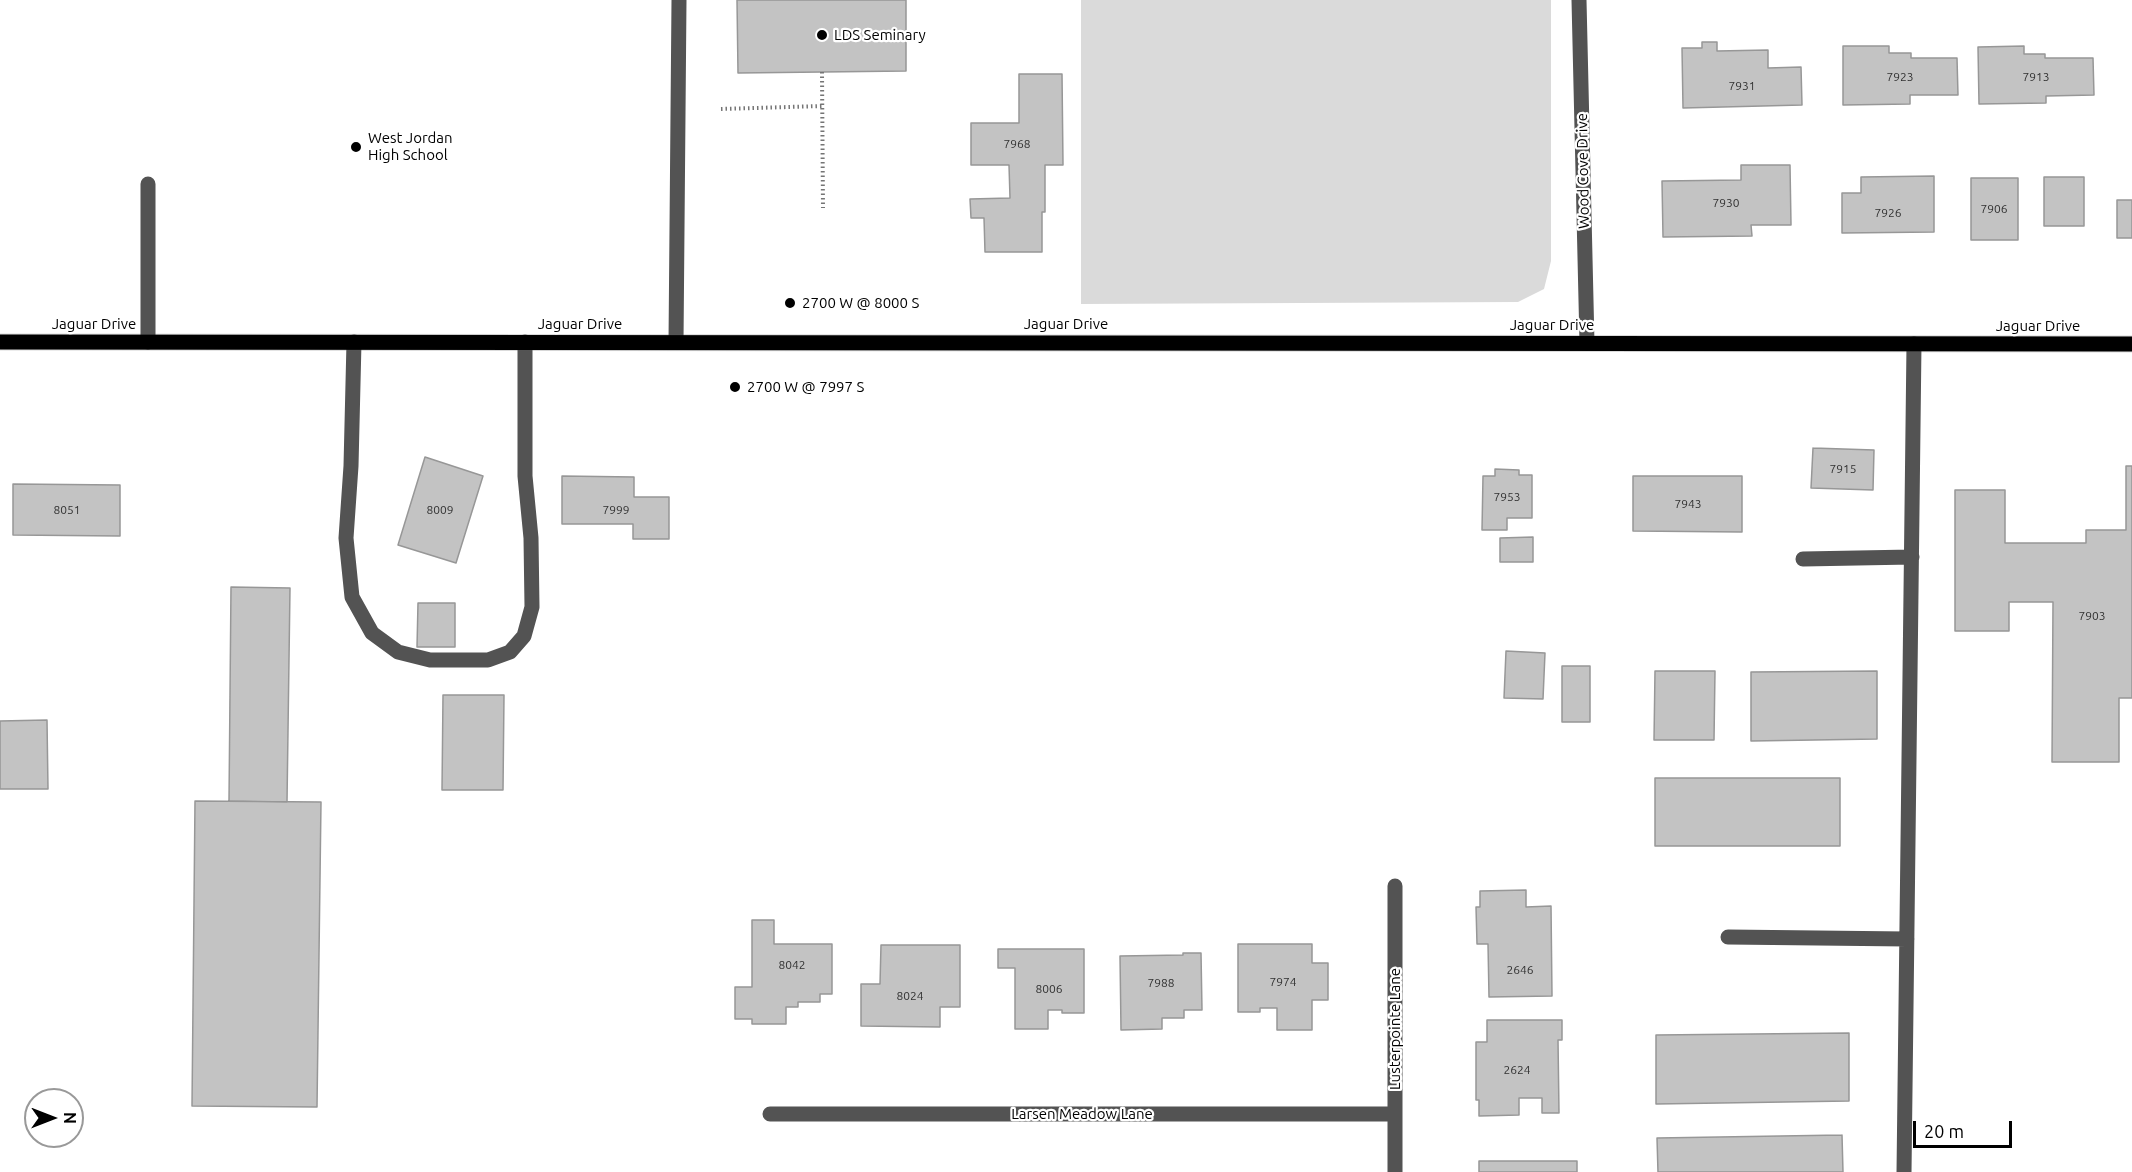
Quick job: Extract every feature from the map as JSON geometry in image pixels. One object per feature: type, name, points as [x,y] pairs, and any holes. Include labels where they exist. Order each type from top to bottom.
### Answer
[{"type":"main road","name":"Jaguar Drive","points":[[0,342],[2132,344]]},
{"type":"street","points":[[676,342],[679,0]]},
{"type":"street","name":"Wood Cove Drive","points":[[1579,0],[1587,343]]},
{"type":"street","points":[[148,184],[148,342]]},
{"type":"street","points":[[354,342],[351,466],[346,538],[352,597],[372,633],[398,652],[430,660],[488,660],[510,652],[524,636],[532,608],[531,538],[525,476],[525,342]]},
{"type":"street","points":[[1904,1172],[1914,344]]},
{"type":"street","points":[[1803,559],[1912,557]]},
{"type":"street","name":"Lusterpointe Lane","points":[[1395,886],[1395,1172]]},
{"type":"street","points":[[1728,937],[1907,939]]},
{"type":"street","name":"Larsen Meadow Lane","points":[[770,1114],[1394,1114]]},
{"type":"path","points":[[822,72],[823,208]]},
{"type":"path","points":[[721,109],[822,106]]},
{"type":"shaded area","points":[[1081,0],[1551,0],[1551,261],[1544,289],[1518,302],[1081,304]]},
{"type":"building","name":"LDS Seminary","points":[[737,0],[906,0],[906,71],[738,73]]},
{"type":"building","points":[[1702,42],[1717,42],[1717,51],[1768,50],[1768,68],[1801,67],[1802,105],[1683,108],[1682,48],[1702,48]]},
{"type":"building","points":[[1843,46],[1889,46],[1889,53],[1911,53],[1911,58],[1957,58],[1958,95],[1910,95],[1910,104],[1843,105]]},
{"type":"building","points":[[2024,46],[2024,54],[2045,54],[2045,58],[2093,58],[2094,95],[2046,96],[2046,103],[1979,104],[1978,47]]},
{"type":"building","points":[[1019,74],[1062,74],[1063,165],[1045,165],[1042,252],[985,252],[984,218],[971,218],[970,199],[1010,198],[1009,165],[971,165],[971,123],[1019,123]]},
{"type":"building","points":[[1741,165],[1790,165],[1791,225],[1751,225],[1752,236],[1663,237],[1662,181],[1741,180]]},
{"type":"building","points":[[1934,176],[1934,232],[1842,233],[1842,193],[1861,193],[1861,177]]},
{"type":"building","points":[[2044,177],[2084,177],[2084,226],[2044,226]]},
{"type":"building","points":[[1971,178],[2018,178],[2018,240],[1971,240]]},
{"type":"building","points":[[2117,200],[2132,200],[2132,238],[2117,238]]},
{"type":"building","points":[[1813,448],[1874,450],[1873,490],[1811,488]]},
{"type":"building","points":[[425,457],[483,476],[456,563],[398,545]]},
{"type":"building","points":[[2126,466],[2132,466],[2132,698],[2119,698],[2119,762],[2052,762],[2053,602],[2009,602],[2009,631],[1955,631],[1955,490],[2005,490],[2005,543],[2086,543],[2086,530],[2126,530]]},
{"type":"building","points":[[1495,469],[1519,470],[1519,475],[1532,475],[1532,518],[1507,518],[1507,530],[1482,530],[1483,476],[1495,476]]},
{"type":"building","points":[[562,476],[634,477],[634,497],[669,497],[669,539],[633,539],[633,524],[562,524]]},
{"type":"building","points":[[1633,476],[1742,476],[1742,532],[1633,531]]},
{"type":"building","points":[[13,484],[120,485],[120,536],[13,535]]},
{"type":"building","points":[[1533,537],[1533,562],[1500,562],[1500,538]]},
{"type":"building","points":[[231,587],[290,588],[287,802],[229,801]]},
{"type":"building","points":[[418,603],[455,603],[455,647],[417,647]]},
{"type":"building","points":[[1506,651],[1545,653],[1543,699],[1504,698]]},
{"type":"building","points":[[1562,666],[1590,666],[1590,722],[1562,722]]},
{"type":"building","points":[[1655,671],[1715,671],[1714,740],[1654,740]]},
{"type":"building","points":[[1877,671],[1877,739],[1751,741],[1751,672]]},
{"type":"building","points":[[443,695],[504,695],[503,790],[442,790]]},
{"type":"building","points":[[47,720],[48,789],[0,789],[0,721]]},
{"type":"building","points":[[1655,778],[1840,778],[1840,846],[1655,846]]},
{"type":"building","points":[[195,801],[321,802],[317,1107],[192,1106]]},
{"type":"building","points":[[1526,890],[1526,907],[1551,906],[1552,996],[1489,997],[1488,944],[1477,944],[1476,907],[1480,907],[1480,891]]},
{"type":"building","points":[[752,920],[774,920],[774,944],[832,944],[832,994],[820,994],[820,1002],[798,1002],[798,1007],[786,1007],[786,1024],[752,1024],[752,1019],[735,1019],[735,987],[752,987]]},
{"type":"building","points":[[1238,944],[1312,944],[1312,963],[1328,963],[1328,1000],[1312,1000],[1312,1030],[1277,1030],[1277,1008],[1260,1008],[1260,1012],[1238,1012]]},
{"type":"building","points":[[881,945],[960,945],[960,1007],[940,1007],[940,1027],[861,1026],[861,984],[880,984]]},
{"type":"building","points":[[998,949],[1084,949],[1084,1013],[1062,1013],[1062,1010],[1048,1010],[1048,1029],[1015,1029],[1015,968],[998,968]]},
{"type":"building","points":[[1183,953],[1201,953],[1202,1010],[1184,1010],[1184,1018],[1162,1018],[1162,1029],[1121,1030],[1120,956],[1183,955]]},
{"type":"building","points":[[1487,1020],[1562,1020],[1562,1040],[1558,1040],[1559,1113],[1542,1113],[1542,1098],[1519,1098],[1519,1115],[1479,1116],[1479,1100],[1476,1100],[1476,1042],[1487,1042]]},
{"type":"building","points":[[1849,1033],[1849,1101],[1656,1104],[1656,1035]]},
{"type":"building","points":[[1842,1135],[1843,1172],[1658,1172],[1657,1138]]},
{"type":"building","points":[[1479,1161],[1577,1161],[1577,1172],[1479,1172]]},
{"type":"place","name":"LDS Seminary","points":[[822,35]]},
{"type":"place","name":"West Jordan High School","points":[[356,147]]},
{"type":"place","name":"2700 W @ 8000 S","points":[[790,303]]},
{"type":"place","name":"2700 W @ 7997 S","points":[[735,387]]}]
